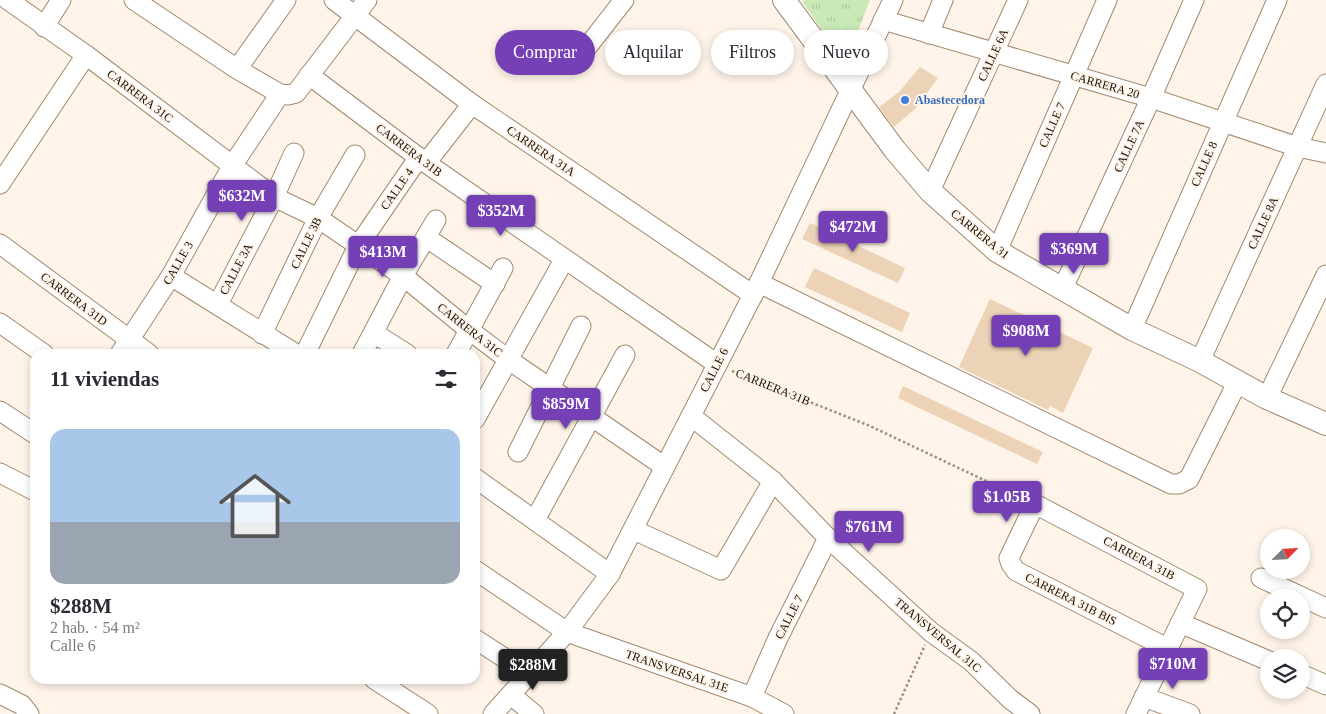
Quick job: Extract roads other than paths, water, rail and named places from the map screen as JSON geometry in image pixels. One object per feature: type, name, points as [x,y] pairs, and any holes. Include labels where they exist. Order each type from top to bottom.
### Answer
[{"type":"main road","name":"CARRERA 31","points":[[784,0],[895,150],[930,191],[997,251],[1132,329],[1200,361],[1267,398],[1326,424]]},
{"type":"street","name":"CARRERA 31C","points":[[8,0],[86,55],[274,198],[318,218],[402,276],[468,330],[509,360],[666,467]]},
{"type":"street","points":[[44,27],[61,0]]},
{"type":"street","points":[[134,0],[237,69],[280,94],[288,95],[296,92],[356,18],[367,0]]},
{"type":"street","name":"CARRERA 31A","points":[[334,0],[472,104],[756,289],[1171,484],[1179,484],[1189,479],[1238,381]]},
{"type":"street","points":[[595,37],[624,0]]},
{"type":"street","name":"CALLE 6","points":[[493,714],[567,632],[610,574],[756,289],[893,0]]},
{"type":"street","points":[[929,34],[944,0]]},
{"type":"street","name":"CALLE 6A","points":[[930,191],[1018,0]]},
{"type":"street","name":"CALLE 7","points":[[997,251],[1107,0]]},
{"type":"street","name":"CALLE 7A","points":[[1062,290],[1194,0]]},
{"type":"street","name":"CALLE 8","points":[[1132,329],[1277,0]]},
{"type":"street","points":[[237,69],[278,3]]},
{"type":"street","name":"CARRERA 20","points":[[884,20],[1223,120],[1298,147],[1326,153]]},
{"type":"street","points":[[0,184],[86,55]]},
{"type":"street","name":"CARRERA 31B","points":[[309,75],[422,160],[717,364]]},
{"type":"street","name":"CALLE 8A","points":[[1200,361],[1326,84]]},
{"type":"street","name":"CALLE 3","points":[[124,347],[172,276],[232,166],[280,94]]},
{"type":"street","name":"CALLE 4","points":[[307,349],[358,246],[422,160],[472,104]]},
{"type":"street","name":"CALLE 3A","points":[[218,304],[274,198],[294,153]]},
{"type":"street","name":"CALLE 3B","points":[[262,334],[318,218],[355,155]]},
{"type":"street","points":[[365,349],[402,276],[427,238],[436,220]]},
{"type":"street","points":[[427,238],[499,276],[458,349]]},
{"type":"street","name":"CARRERA 31D","points":[[0,244],[124,347]]},
{"type":"street","points":[[480,410],[564,260]]},
{"type":"street","points":[[1267,398],[1326,275]]},
{"type":"street","points":[[172,276],[288,349]]},
{"type":"street","points":[[0,323],[37,349]]},
{"type":"street","points":[[518,452],[581,326]]},
{"type":"street","points":[[374,333],[399,349]]},
{"type":"street","points":[[535,520],[593,418],[625,355]]},
{"type":"street","points":[[0,411],[30,431]]},
{"type":"street","name":"TRANSVERSAL 31C","points":[[690,416],[773,481],[828,538],[931,632],[972,661],[1010,699],[1030,714]]},
{"type":"street","points":[[0,473],[30,488]]},
{"type":"street","points":[[634,530],[721,570],[773,481]]},
{"type":"street","points":[[480,482],[610,574]]},
{"type":"street","name":"CARRERA 31B","points":[[1009,558],[1035,504],[1197,588],[1180,623]]},
{"type":"street","name":"CALLE 7","points":[[752,697],[771,652],[828,538]]},
{"type":"street","name":"CARRERA 31B BIS","points":[[1009,558],[1016,571],[1167,648]]},
{"type":"street","points":[[480,573],[567,632]]},
{"type":"street","points":[[1263,579],[1326,608]]},
{"type":"street","points":[[1136,714],[1180,623],[1260,657]]},
{"type":"street","name":"TRANSVERSAL 31E","points":[[567,632],[752,697],[778,712]]},
{"type":"street","points":[[480,642],[528,673]]},
{"type":"street","points":[[1310,678],[1326,685]]},
{"type":"street","points":[[382,684],[428,714]]},
{"type":"street","points":[[0,694],[22,705],[30,714]]},
{"type":"street","points":[[511,695],[534,714]]},
{"type":"street","points":[[1144,697],[1190,714]]},
{"type":"place","name":"Abastecedora","points":[[905,100]]}]
